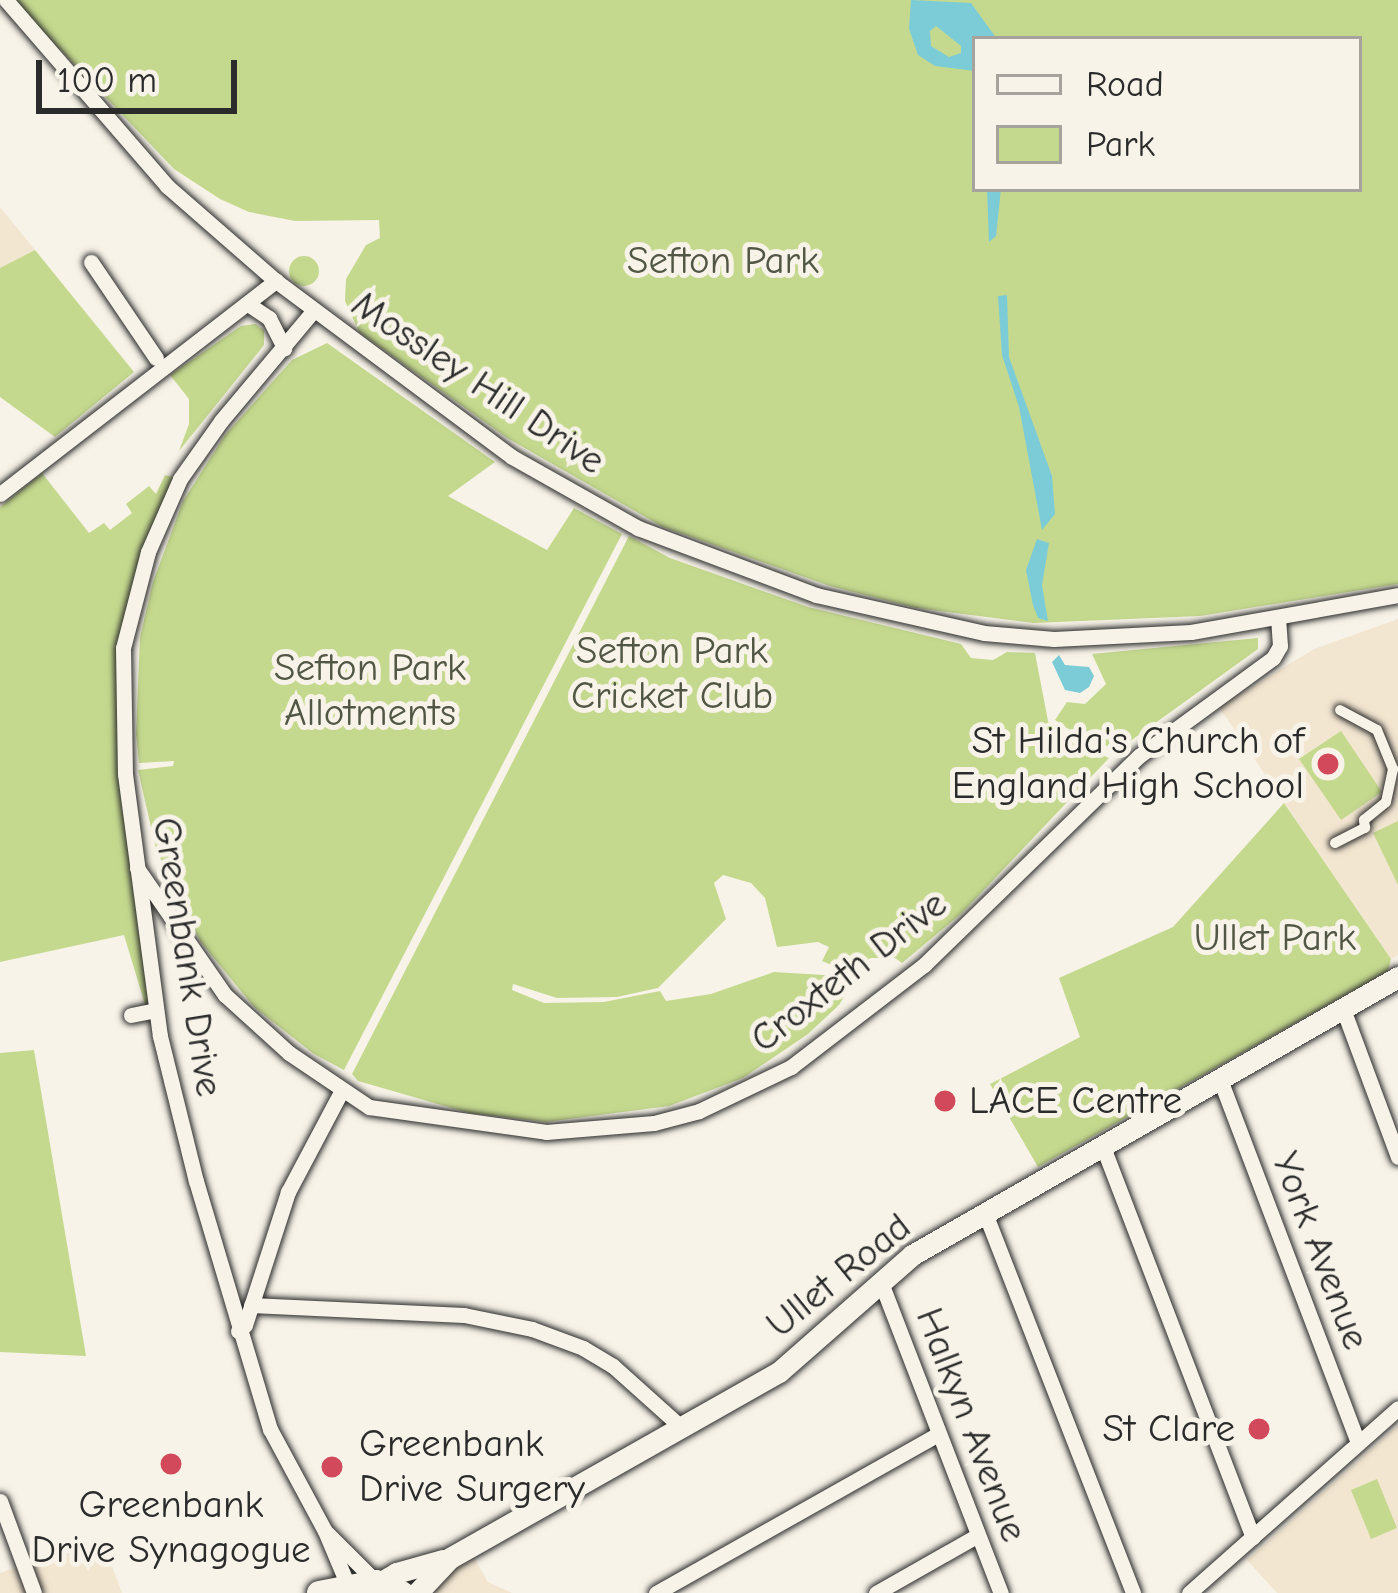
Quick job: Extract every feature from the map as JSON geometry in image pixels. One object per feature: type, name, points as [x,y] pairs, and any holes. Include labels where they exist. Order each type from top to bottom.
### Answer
[{"type":"highway","points":[[319,1593],[359,1588],[402,1593]]},
{"type":"main road","name":"Ullet Road","points":[[359,1588],[450,1558],[778,1372],[880,1280],[985,1213],[1398,977]]},
{"type":"main road","name":"Ullet Road","points":[[417,1593],[450,1558]]},
{"type":"street","name":"Mossley Hill Drive","points":[[6,0],[167,186],[276,281],[512,457],[638,528],[817,595],[984,633],[1054,639],[1191,632],[1398,596]]},
{"type":"street","points":[[91,262],[156,358]]},
{"type":"street","points":[[0,494],[144,380],[250,306],[276,281]]},
{"type":"street","points":[[250,306],[269,318],[284,348]]},
{"type":"street","name":"Greenbank Drive","points":[[314,310],[180,479],[148,552],[123,648],[124,774],[156,1010],[238,1331],[269,1429],[359,1588]]},
{"type":"street","name":"Croxteth Drive","points":[[137,868],[225,995],[289,1053],[370,1107],[449,1122],[580,1133],[654,1123],[741,1094],[805,1057],[924,965],[1139,756],[1273,658],[1282,630],[1278,618]]},
{"type":"street","points":[[1335,843],[1365,828],[1364,820],[1386,802],[1394,769],[1377,730],[1340,710]]},
{"type":"street","points":[[131,1015],[156,1010]]},
{"type":"street","points":[[1342,1010],[1398,1157]]},
{"type":"street","name":"York Avenue","points":[[1221,1082],[1358,1443]]},
{"type":"street","points":[[238,1331],[288,1192],[342,1090]]},
{"type":"street","points":[[1103,1147],[1253,1537]]},
{"type":"street","points":[[985,1213],[1133,1593]]},
{"type":"street","name":"Halkyn Avenue","points":[[880,1280],[1001,1593]]},
{"type":"street","points":[[250,1306],[464,1315],[532,1329],[584,1348],[613,1366],[681,1426]]},
{"type":"street","points":[[1189,1593],[1398,1408]]},
{"type":"street","points":[[656,1593],[938,1434]]},
{"type":"street","points":[[0,1501],[34,1593]]},
{"type":"street","points":[[325,1531],[359,1588]]},
{"type":"street","points":[[876,1593],[978,1535]]},
{"type":"shaded area","points":[[0,207],[35,250],[0,268]]},
{"type":"shaded area","name":"St Hilda's Church of England High School","points":[[1398,619],[1398,955],[1391,959],[1219,707],[1314,649]]},
{"type":"shaded area","points":[[1398,1425],[1398,1593],[1277,1593],[1247,1560]]},
{"type":"shaded area","points":[[102,1539],[122,1593],[0,1593],[0,1573]]},
{"type":"shaded area","points":[[472,1554],[488,1582],[512,1593],[434,1593],[443,1576]]},
{"type":"green space","name":"Sefton Park","points":[[13,0],[1398,0],[1398,584],[1200,616],[1034,623],[916,608],[830,586],[663,527],[507,438],[359,332],[345,301],[346,279],[366,245],[380,238],[379,220],[295,221],[249,212],[174,169]]},
{"type":"green space","points":[[35,250],[134,372],[55,437],[0,397],[0,268]]},
{"type":"green space","points":[[304,256],[315,260],[319,271],[315,282],[304,286],[293,282],[289,271],[293,260]]},
{"type":"green space","points":[[255,324],[264,330],[264,345],[179,451],[189,424],[189,399],[170,375],[241,326]]},
{"type":"green space","name":"Sefton Park Allotments","points":[[327,343],[495,462],[448,496],[547,550],[574,508],[622,534],[344,1070],[314,1054],[254,1007],[200,941],[156,849],[138,770],[173,766],[174,761],[139,763],[136,734],[140,637],[153,582],[183,501],[225,435],[292,360]]},
{"type":"green space","points":[[42,473],[89,533],[104,523],[110,530],[132,513],[126,504],[149,486],[156,494],[165,475],[180,479],[123,648],[124,727],[156,1010],[147,1011],[124,935],[0,962],[0,507]]},
{"type":"green space","name":"Sefton Park Cricket Club","points":[[629,536],[670,558],[808,607],[961,644],[971,658],[993,660],[1007,652],[1035,653],[1048,721],[1064,739],[1109,758],[962,913],[902,963],[895,958],[871,958],[854,967],[829,964],[822,961],[829,947],[818,942],[777,947],[765,898],[751,883],[723,875],[714,883],[726,919],[658,988],[617,997],[557,998],[513,984],[512,990],[544,1003],[604,1002],[660,991],[666,1001],[711,994],[774,972],[856,977],[839,1005],[808,1034],[743,1078],[669,1106],[546,1122],[469,1113],[358,1081],[352,1074]]},
{"type":"green space","points":[[1258,638],[1258,649],[1122,747],[1092,745],[1055,720],[1067,702],[1085,704],[1106,684],[1092,654]]},
{"type":"green space","points":[[1341,731],[1382,792],[1341,820],[1299,759]]},
{"type":"green space","name":"Ullet Park","points":[[1284,803],[1391,959],[1388,971],[1038,1167],[990,1084],[1080,1037],[1059,978],[1173,927]]},
{"type":"green space","points":[[1398,821],[1398,885],[1373,833]]},
{"type":"green space","points":[[34,1050],[86,1356],[0,1352],[0,1053]]},
{"type":"green space","points":[[1377,1479],[1397,1528],[1371,1539],[1351,1490]]},
{"type":"water","points":[[911,0],[971,3],[995,36],[972,36],[972,71],[935,66],[918,55],[909,29]],"holes":[[[936,26],[961,46],[961,53],[949,57],[931,46],[930,31]]]},
{"type":"water","points":[[987,192],[1001,192],[996,236],[989,242]]},
{"type":"water","points":[[1007,295],[1009,357],[1052,476],[1055,514],[1042,530],[1019,407],[1002,355],[998,296]]},
{"type":"water","points":[[1037,539],[1049,543],[1042,585],[1048,621],[1038,618],[1026,570]]},
{"type":"water","points":[[1059,655],[1065,665],[1089,667],[1094,676],[1089,687],[1080,693],[1065,690],[1052,662]]},
{"type":"place","name":"St Hilda's Church of England High School","points":[[1328,764]]},
{"type":"place","name":"LACE Centre","points":[[945,1101]]},
{"type":"place","name":"St Clare","points":[[1259,1429]]},
{"type":"place","name":"Greenbank Drive Synagogue","points":[[171,1464]]},
{"type":"place","name":"Greenbank Drive Surgery","points":[[332,1467]]}]
